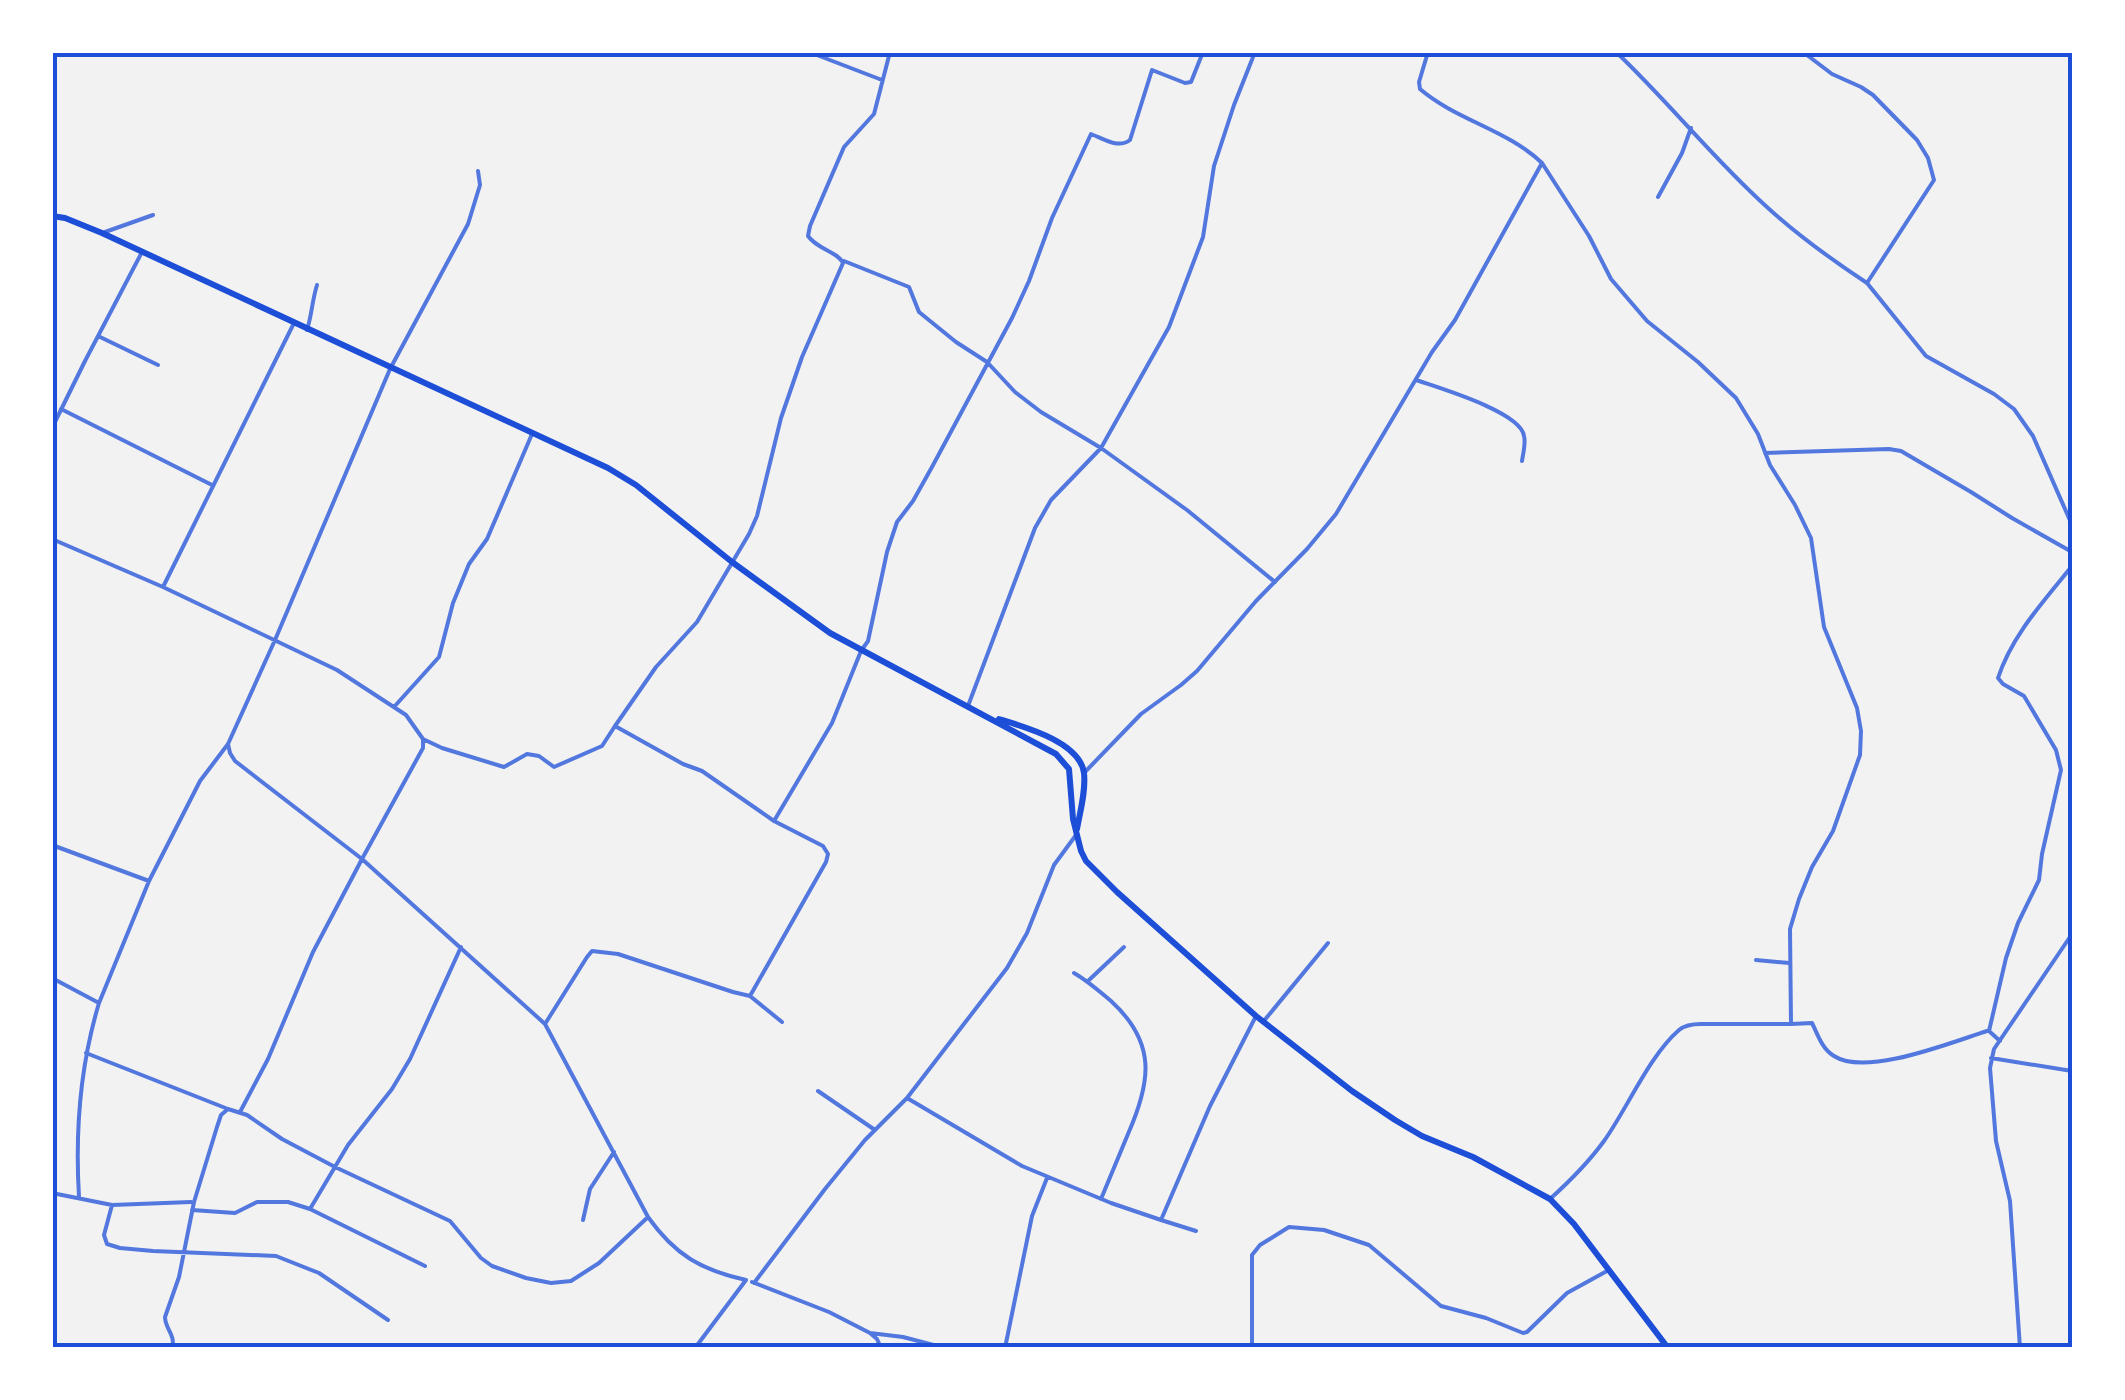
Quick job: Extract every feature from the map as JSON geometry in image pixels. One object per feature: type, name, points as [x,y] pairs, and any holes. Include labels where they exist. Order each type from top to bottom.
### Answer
[{"type":"main road","points":[[52,216],[102,233],[608,468],[636,484],[800,612],[861,651],[1047,748],[1064,761],[1071,779],[1073,819],[1086,861],[1116,892],[1260,1019],[1352,1091],[1422,1136],[1473,1157],[1550,1198],[1668,1348]]},
{"type":"main road","points":[[979,712],[1026,728],[1076,755],[1084,774],[1077,832]]},
{"type":"street","points":[[809,52],[882,80]]},
{"type":"street","points":[[890,52],[874,114],[840,154],[808,236],[814,245],[909,288],[918,312],[987,362],[1015,392],[1187,510],[1275,582]]},
{"type":"street","points":[[774,821],[832,723],[871,632],[897,522],[913,501],[1012,318],[1090,134],[1125,144],[1133,133],[1152,70],[1190,82],[1203,52]]},
{"type":"street","points":[[968,706],[1035,528],[1052,500],[1101,448],[1169,327],[1203,237],[1214,166],[1254,52]]},
{"type":"street","points":[[1428,52],[1420,89],[1447,108],[1530,152],[1542,163],[1611,278],[1647,321],[1736,398],[1811,538],[1824,627],[1857,708],[1861,731],[1860,754],[1832,830],[1798,899],[1790,928],[1791,1024]]},
{"type":"street","points":[[1616,52],[1766,206],[1814,247],[1866,283],[1926,356],[2014,408],[2033,436],[2072,525]]},
{"type":"street","points":[[1802,52],[1832,74],[1873,95],[1917,140],[1932,167],[1934,180],[1866,283]]},
{"type":"street","points":[[1658,197],[1691,128]]},
{"type":"street","points":[[1084,774],[1141,714],[1197,671],[1336,514],[1461,309],[1542,163]]},
{"type":"street","points":[[79,1197],[80,1087],[99,1003],[149,881],[200,780],[228,744],[390,368],[468,224],[480,185],[478,171]]},
{"type":"street","points":[[102,233],[152,215]]},
{"type":"street","points":[[52,428],[142,252]]},
{"type":"street","points":[[52,539],[163,586],[338,670],[406,715],[423,739],[442,748],[504,767],[527,754],[539,756],[554,767],[602,746],[656,667],[697,622],[732,562],[757,516],[781,418],[821,309],[844,261]]},
{"type":"street","points":[[307,330],[316,285]]},
{"type":"street","points":[[163,586],[294,324]]},
{"type":"street","points":[[98,336],[158,365]]},
{"type":"street","points":[[1416,380],[1478,402],[1518,424],[1524,434],[1522,461]]},
{"type":"street","points":[[61,410],[212,486]]},
{"type":"street","points":[[394,707],[438,657],[452,604],[469,564],[487,539],[532,434]]},
{"type":"street","points":[[1765,453],[1901,451],[2072,551]]},
{"type":"street","points":[[1989,1030],[2006,958],[2039,880],[2061,770],[2056,750],[2024,696],[1998,678],[2018,635],[2072,566]]},
{"type":"street","points":[[615,726],[702,772],[774,821],[823,846],[828,854],[750,996]]},
{"type":"street","points":[[240,1112],[268,1059],[314,952],[423,748],[423,739]]},
{"type":"street","points":[[228,744],[232,757]]},
{"type":"street","points":[[220,752],[232,757],[362,859],[545,1024],[648,1217],[664,1239],[689,1260],[829,1312],[870,1333],[880,1348]]},
{"type":"street","points":[[754,1283],[824,1189],[907,1098],[1019,950],[1054,865],[1077,832]]},
{"type":"street","points":[[52,844],[149,881]]},
{"type":"street","points":[[2020,1348],[2010,1201],[1996,1141],[1991,1058],[2072,934]]},
{"type":"street","points":[[1162,1220],[1210,1106],[1260,1019],[1328,943]]},
{"type":"street","points":[[310,1209],[348,1145],[410,1060],[461,947]]},
{"type":"street","points":[[1088,981],[1124,948]]},
{"type":"street","points":[[545,1024],[592,951],[618,954],[750,996],[782,1022]]},
{"type":"street","points":[[1756,960],[1789,963]]},
{"type":"street","points":[[1074,973],[1132,1022],[1148,1072],[1142,1102],[1101,1199]]},
{"type":"street","points":[[52,978],[99,1003]]},
{"type":"street","points":[[1550,1198],[1580,1172],[1661,1052],[1688,1025],[1812,1024],[1824,1048],[1836,1058],[1867,1064],[1933,1050],[1989,1030]]},
{"type":"street","points":[[1989,1030],[2000,1041]]},
{"type":"street","points":[[86,1053],[240,1112],[335,1167],[450,1221],[472,1250],[492,1266],[526,1278],[551,1284],[571,1281],[648,1217]]},
{"type":"street","points":[[1991,1058],[2072,1070]]},
{"type":"street","points":[[818,1091],[875,1130]]},
{"type":"street","points":[[907,1098],[1048,1178],[1196,1231]]},
{"type":"street","points":[[172,1348],[173,1336],[166,1317],[185,1252],[194,1202],[221,1116],[228,1110]]},
{"type":"street","points":[[582,1220],[590,1188],[614,1152]]},
{"type":"street","points":[[1005,1348],[1032,1216],[1048,1178]]},
{"type":"street","points":[[52,1193],[112,1205],[194,1202]]},
{"type":"street","points":[[192,1210],[236,1213],[257,1202],[288,1202],[425,1266]]},
{"type":"street","points":[[112,1205],[104,1235],[108,1244],[120,1248],[276,1256],[319,1273],[388,1320]]},
{"type":"street","points":[[1252,1348],[1252,1256],[1260,1244],[1289,1227],[1324,1230],[1369,1245],[1441,1306],[1486,1318],[1523,1334],[1568,1293],[1608,1270]]},
{"type":"street","points":[[695,1348],[746,1280]]},
{"type":"street","points":[[870,1333],[945,1348]]}]
